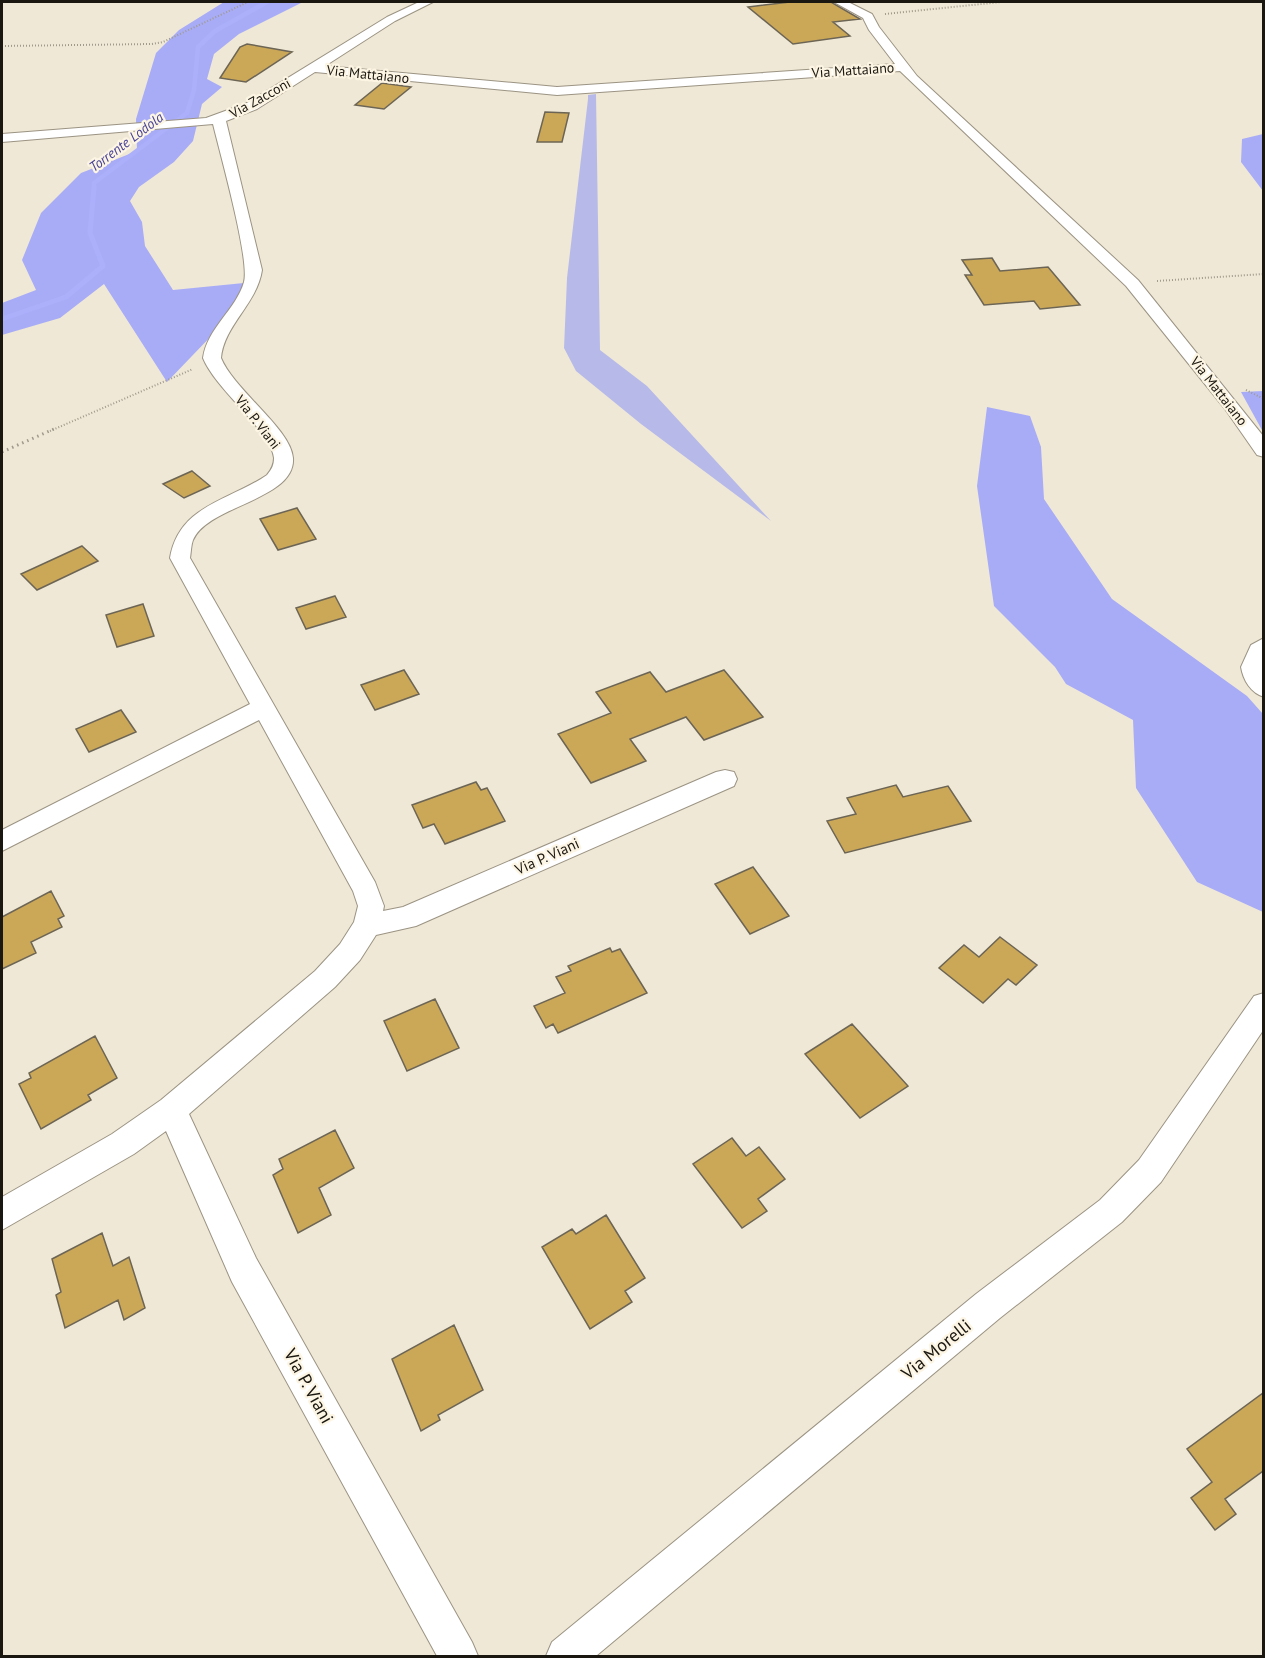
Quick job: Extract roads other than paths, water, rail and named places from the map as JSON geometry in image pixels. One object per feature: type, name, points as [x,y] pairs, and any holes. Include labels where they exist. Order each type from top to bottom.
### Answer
[{"type":"street","name":"Via Zacconi","points":[[2,138],[213,120],[252,106],[391,18],[427,2]]},
{"type":"street","points":[[840,2],[868,16],[873,28],[902,67]]},
{"type":"street","name":"Via Mattaiano","points":[[312,68],[557,91],[902,67],[1132,283],[1231,405],[1263,452]]},
{"type":"street","name":"Via P. Viani","points":[[213,120],[242,213],[254,282],[214,346],[212,358],[219,373],[275,440],[284,462],[282,469],[266,483],[213,512],[185,534],[179,543],[180,558],[366,890],[371,906],[368,925],[406,918],[725,779]]},
{"type":"street","points":[[1263,645],[1252,660],[1252,671],[1263,689]]},
{"type":"street","points":[[2,841],[264,707]]},
{"type":"street","points":[[2,1214],[123,1144],[172,1110],[325,979],[350,952],[368,925]]},
{"type":"street","name":"Via Morelli","points":[[567,1656],[988,1306],[1111,1211],[1150,1171],[1263,1005]]},
{"type":"street","name":"Via P. Viani","points":[[172,1110],[244,1270],[458,1656]]},
{"type":"waterway","name":"Torrente Lodola","points":[[94,187],[94,183],[187,113],[194,90],[198,47],[215,31],[267,2]]},
{"type":"waterway","name":"Torrente Lodola","points":[[2,319],[66,297],[103,266],[90,233],[94,187]]}]
